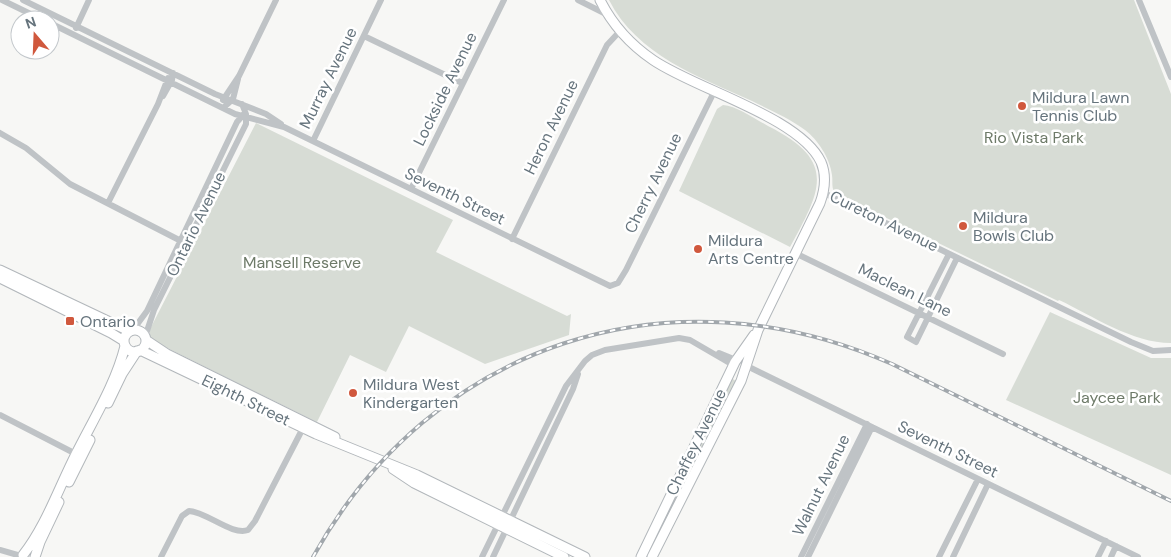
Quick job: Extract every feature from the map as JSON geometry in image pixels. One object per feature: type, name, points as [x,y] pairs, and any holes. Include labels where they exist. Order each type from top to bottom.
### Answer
[{"type":"street","points":[[2,0],[22,10]]},
{"type":"street","name":"Seventh Street","points":[[23,0],[224,98],[274,118],[284,127]]},
{"type":"street","points":[[73,35],[89,0]]},
{"type":"street","points":[[222,108],[224,98],[239,76],[276,0]]},
{"type":"street","name":"Murray Avenue","points":[[313,141],[381,0]]},
{"type":"street","name":"Lockside Avenue","points":[[411,189],[504,0]]},
{"type":"street","points":[[578,0],[610,16]]},
{"type":"street","name":"Cureton Avenue","points":[[600,0],[620,31],[653,60],[782,125],[810,146],[823,168],[824,193],[1131,342],[1153,351],[1171,350]]},
{"type":"street","points":[[1139,0],[1171,77]]},
{"type":"street","name":"Seventh Street","points":[[60,29],[222,108],[284,127],[595,280],[610,286],[615,285]]},
{"type":"street","name":"Heron Avenue","points":[[512,239],[607,45],[620,31]]},
{"type":"street","points":[[364,36],[462,83]]},
{"type":"street","points":[[108,203],[173,73]]},
{"type":"street","points":[[222,108],[232,100],[239,76]]},
{"type":"street","name":"Cherry Avenue","points":[[615,285],[620,280],[634,254],[714,92]]},
{"type":"street","points":[[242,104],[244,115],[254,109]]},
{"type":"street","name":"Ontario Avenue","points":[[131,330],[147,311],[246,124],[244,115]]},
{"type":"street","points":[[0,134],[26,148],[70,184],[183,241]]},
{"type":"street","name":"Chaffey Avenue","points":[[652,557],[747,366],[758,330],[824,193]]},
{"type":"street","name":"Ontario Avenue","points":[[145,339],[154,310],[183,241]]},
{"type":"street","name":"Maclean Lane","points":[[795,253],[920,312],[1003,354]]},
{"type":"street","points":[[949,254],[907,337],[916,342],[957,258]]},
{"type":"street","points":[[0,270],[131,330],[142,332],[145,339],[122,374],[40,542],[36,557]]},
{"type":"street","points":[[0,278],[111,333],[130,351],[138,351]]},
{"type":"street","points":[[0,550],[23,556],[33,542],[117,371],[124,344],[131,330]]},
{"type":"street","name":"Chaffey Avenue","points":[[640,557],[735,362],[758,330]]},
{"type":"street","name":"Eighth Street","points":[[145,339],[167,354],[318,427],[352,448]]},
{"type":"street","points":[[494,557],[505,522],[566,386],[589,357],[597,353],[672,339],[685,339],[747,366]]},
{"type":"street","name":"Eighth Street","points":[[138,351],[301,427],[387,464],[417,474],[564,557]]},
{"type":"street","name":"Seventh Street","points":[[747,366],[1138,557]]},
{"type":"street","points":[[0,414],[77,452]]},
{"type":"street","name":"Walnut Avenue","points":[[801,557],[869,426]]},
{"type":"street","name":"Walnut Avenue","points":[[808,557],[869,426]]},
{"type":"street","points":[[161,557],[182,516],[189,511],[201,514],[237,531],[248,530],[255,520],[301,427]]},
{"type":"street","points":[[701,433],[711,438]]},
{"type":"street","points":[[939,557],[978,479]]},
{"type":"street","points":[[953,557],[988,484]]},
{"type":"street","points":[[664,508],[674,513]]},
{"type":"street","points":[[482,557],[505,522]]},
{"type":"street","name":"Eighth Street","points":[[505,522],[585,557]]},
{"type":"street","points":[[1100,557],[1106,542]]},
{"type":"street","points":[[1111,557],[1116,546]]},
{"type":"green space","name":"Rio Vista Park","points":[[609,0],[1134,0],[1171,94],[1171,343],[1142,339],[1113,328],[1059,300],[835,193],[829,162],[819,144],[810,134],[786,118],[691,73],[653,50],[636,36],[621,19]]},
{"type":"green space","points":[[723,105],[740,110],[790,139],[805,152],[814,165],[817,178],[815,193],[801,227],[790,247],[679,191],[717,109]]},
{"type":"green space","name":"Mansell Reserve","points":[[256,123],[453,220],[436,252],[567,316],[571,314],[569,335],[485,364],[409,326],[386,372],[350,355],[317,422],[155,342],[150,338],[150,329]]},
{"type":"green space","name":"Jaycee Park","points":[[1050,312],[1151,358],[1171,358],[1171,475],[1006,400]]},
{"type":"green space","points":[[731,378],[736,381],[710,432],[706,430]]},
{"type":"green space","points":[[702,438],[706,441],[672,507],[669,505]]},
{"type":"railway","points":[[313,557],[363,483],[422,423],[490,376],[564,343],[642,325],[724,322],[808,335],[892,364],[1171,501]]},
{"type":"place","name":"Mildura Lawn Tennis Club","points":[[1022,106]]},
{"type":"place","name":"Mildura Bowls Club","points":[[963,226]]},
{"type":"place","name":"Mildura Arts Centre","points":[[698,249]]},
{"type":"place","name":"Ontario","points":[[70,321]]},
{"type":"place","name":"Mildura West Kindergarten","points":[[353,393]]}]
